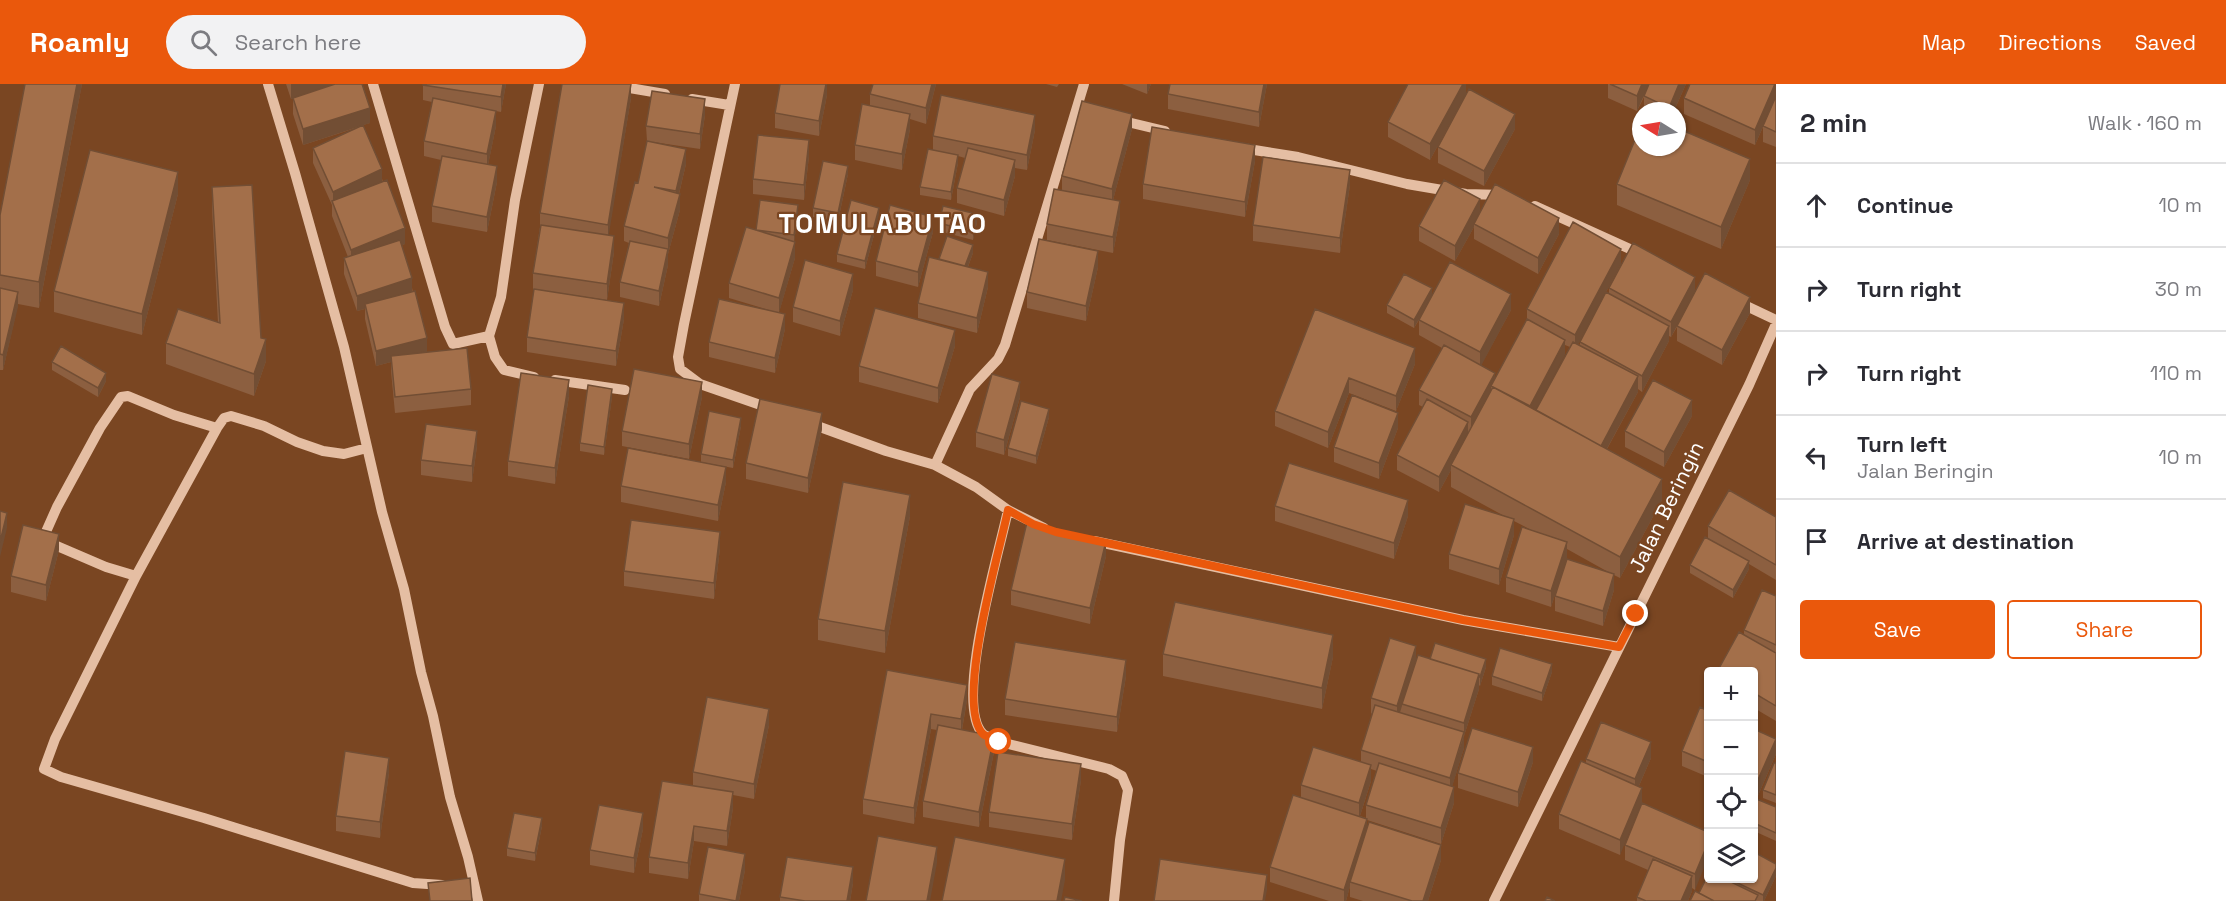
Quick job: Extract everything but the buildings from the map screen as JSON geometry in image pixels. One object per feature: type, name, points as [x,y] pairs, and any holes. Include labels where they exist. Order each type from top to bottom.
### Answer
[{"type":"street","points":[[268,84],[344,346],[382,512],[404,589],[450,797],[478,901]]},
{"type":"street","points":[[373,84],[453,344],[489,336]]},
{"type":"street","points":[[539,84],[515,201],[501,297],[489,336],[495,357],[504,370],[540,379],[625,390]]},
{"type":"street","points":[[606,84],[729,105]]},
{"type":"street","points":[[735,84],[678,357],[680,369],[700,384],[777,411]]},
{"type":"street","points":[[935,465],[970,389],[998,359],[1005,345],[1080,110],[1084,84]]},
{"type":"street","points":[[1106,116],[1179,134]]},
{"type":"street","points":[[1230,146],[1298,158],[1407,184],[1466,194],[1492,196],[1504,194],[1649,258]]},
{"type":"street","points":[[1723,294],[1776,322]]},
{"type":"street","name":"Jalan Beringin","points":[[1494,901],[1749,385],[1776,322]]},
{"type":"street","points":[[136,576],[106,567],[50,543],[45,534],[100,428],[121,397],[128,396],[174,415],[217,428]]},
{"type":"street","points":[[368,448],[344,454],[323,451],[297,442],[264,426],[231,416],[224,418],[136,576],[44,769],[60,777],[204,818],[413,883],[439,886],[450,884]]},
{"type":"street","points":[[798,419],[886,451],[935,465],[976,487],[1008,510],[1033,524],[1056,532]]},
{"type":"street","points":[[1008,510],[983,615],[972,702],[977,723],[983,735],[999,742],[1109,769],[1122,776],[1128,790],[1118,852],[1114,901]]},
{"type":"street","points":[[1078,537],[1463,620],[1619,647]]},
{"type":"street","points":[[462,882],[474,881]]},
{"type":"district","name":"TOMULABUTAO","points":[[883,223]]},
{"type":"route","points":[[999,742],[983,735],[977,723],[972,702],[983,615],[1008,510],[1033,524],[1056,532],[1463,620],[1619,647],[1636,614]]}]
